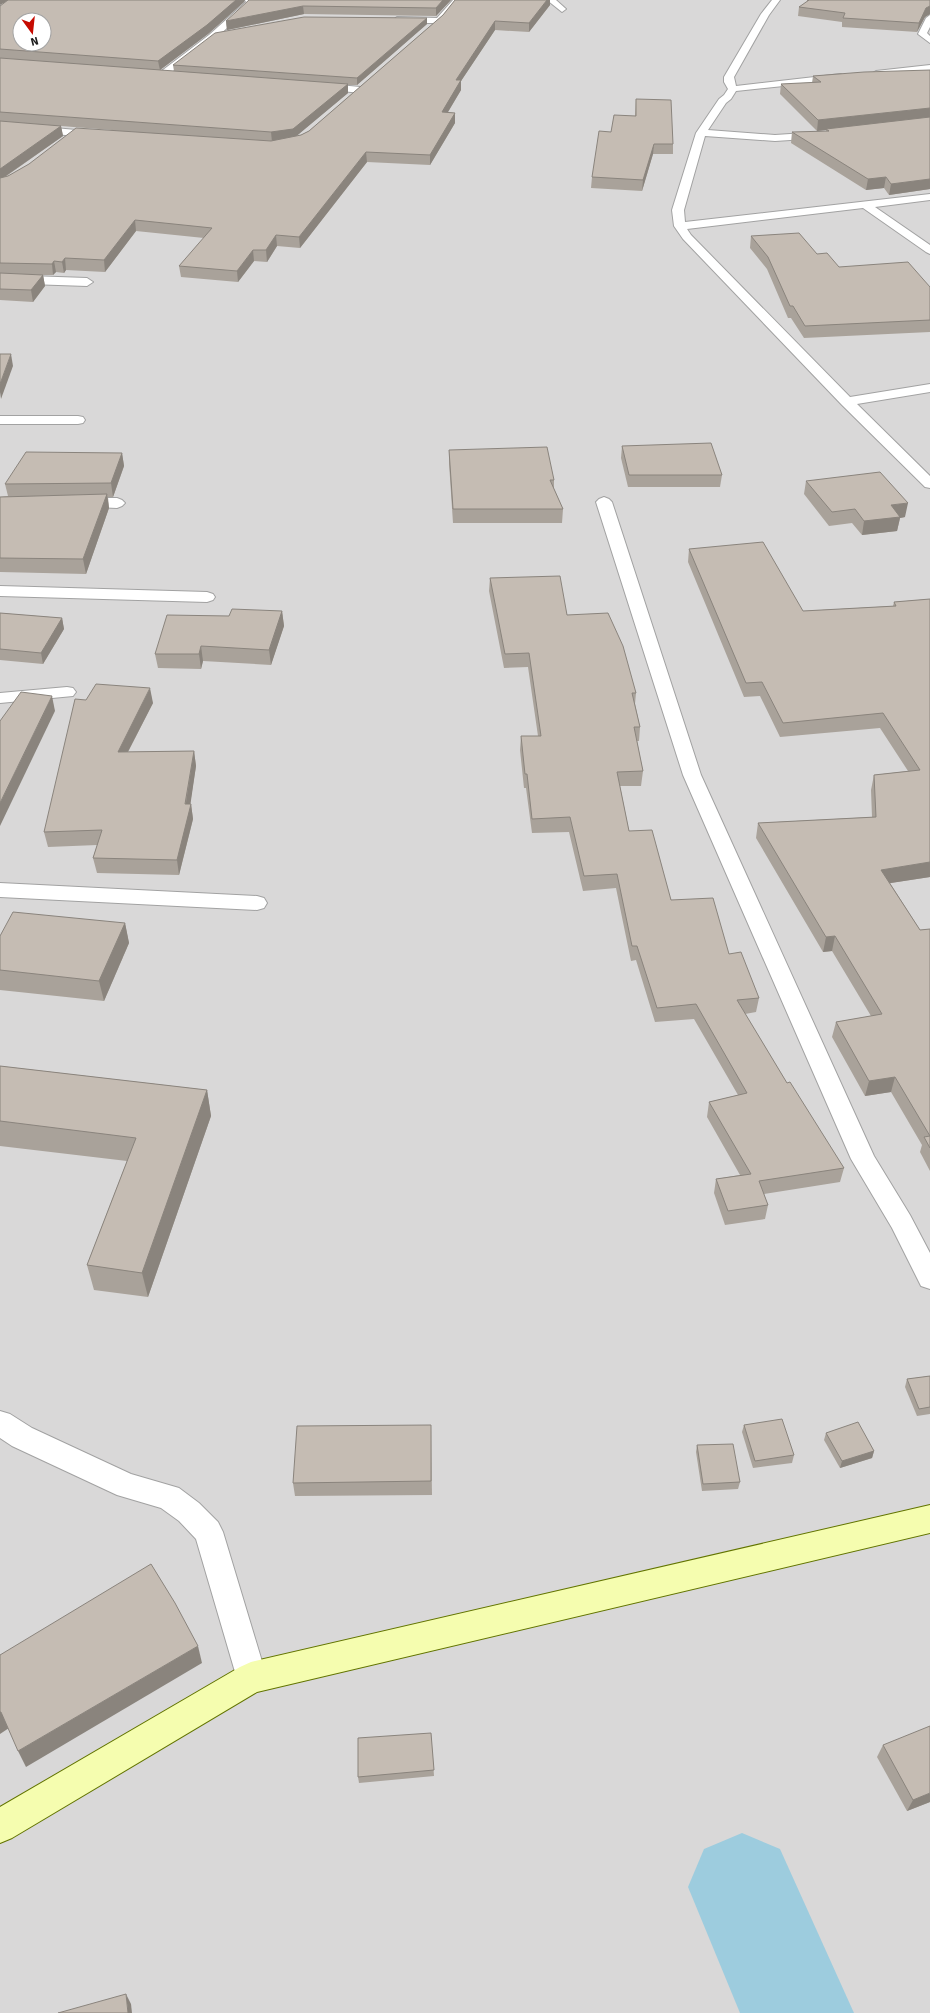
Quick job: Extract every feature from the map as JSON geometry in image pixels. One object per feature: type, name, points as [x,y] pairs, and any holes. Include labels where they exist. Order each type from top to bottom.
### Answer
[{"type":"street","points":[[178,76],[158,74],[212,37],[250,3],[249,0]]},
{"type":"street","points":[[428,31],[458,0]]},
{"type":"street","points":[[551,0],[562,9]]},
{"type":"street","points":[[733,88],[729,82],[729,77],[765,14],[776,0]]},
{"type":"street","points":[[930,18],[922,34],[930,40]]},
{"type":"street","points":[[387,20],[439,21]]},
{"type":"street","points":[[212,37],[227,34]]},
{"type":"street","points":[[867,75],[930,68]]},
{"type":"street","points":[[733,88],[851,76]]},
{"type":"street","points":[[305,86],[363,87],[349,99]]},
{"type":"street","points":[[733,88],[728,97],[722,101],[701,132],[678,210],[680,226],[687,237],[847,402],[930,484]]},
{"type":"street","points":[[0,126],[106,135]]},
{"type":"street","points":[[701,132],[775,138],[829,134]]},
{"type":"street","points":[[66,141],[75,133]]},
{"type":"street","points":[[680,226],[930,197]]},
{"type":"street","points":[[864,204],[930,250]]},
{"type":"street","points":[[0,279],[86,282]]},
{"type":"street","points":[[847,402],[930,388]]},
{"type":"street","points":[[0,420],[78,420]]},
{"type":"street","points":[[604,502],[692,775],[863,1159],[902,1222],[930,1278]]},
{"type":"street","points":[[62,503],[117,503]]},
{"type":"street","points":[[0,591],[207,597]]},
{"type":"street","points":[[0,698],[67,692]]},
{"type":"street","points":[[0,890],[257,903]]},
{"type":"street","points":[[0,1423],[22,1437],[127,1486],[169,1497],[189,1512],[208,1532],[252,1678]]},
{"type":"street","points":[[0,1826],[252,1678],[930,1520]]},
{"type":"shaded area","points":[[0,0],[930,0],[930,2013],[0,2013]]},
{"type":"building","points":[[8,0],[236,0],[207,25],[158,61],[40,52],[52,52],[52,12],[12,12],[12,50],[0,49],[0,6]]},
{"type":"building","points":[[249,0],[443,0],[436,8],[303,6],[226,21]]},
{"type":"building","points":[[455,0],[547,0],[529,23],[495,21],[456,80],[461,80],[442,112],[455,113],[430,155],[366,152],[299,237],[276,235],[266,250],[253,250],[237,271],[179,266],[212,228],[135,220],[104,260],[65,258],[62,262],[54,261],[52,264],[0,263],[0,178],[8,176],[29,164],[76,128],[271,141],[301,135],[309,131],[443,15]]},
{"type":"building","points":[[809,0],[930,0],[930,6],[926,8],[919,23],[843,18],[845,13],[799,7]]},
{"type":"building","points":[[304,17],[427,18],[357,78],[173,65],[215,33]]},
{"type":"building","points":[[0,58],[348,84],[293,129],[271,132],[0,112]]},
{"type":"building","points":[[930,70],[930,108],[818,120],[781,84],[821,82],[813,76],[864,72]]},
{"type":"building","points":[[636,99],[671,100],[673,144],[654,144],[643,180],[592,177],[599,131],[611,132],[614,115],[636,116]]},
{"type":"building","points":[[930,117],[930,179],[891,184],[886,177],[868,179],[792,132],[829,131],[826,129]]},
{"type":"building","points":[[0,121],[61,126],[0,169]]},
{"type":"building","points":[[799,233],[817,254],[827,253],[839,267],[908,262],[930,287],[930,320],[805,326],[793,306],[790,306],[768,257],[751,236]]},
{"type":"building","points":[[0,273],[43,275],[31,290],[0,289]]},
{"type":"building","points":[[0,354],[11,354],[0,384]]},
{"type":"building","points":[[711,443],[722,475],[629,475],[622,446]]},
{"type":"building","points":[[547,447],[554,480],[550,480],[563,509],[453,509],[449,450]]},
{"type":"building","points":[[26,452],[122,453],[111,483],[5,484]]},
{"type":"building","points":[[880,472],[908,503],[891,505],[900,517],[864,521],[855,509],[832,512],[806,481]]},
{"type":"building","points":[[107,494],[83,559],[0,558],[0,497]]},
{"type":"building","points":[[763,542],[803,611],[896,606],[894,602],[930,599],[930,862],[881,870],[920,930],[930,929],[930,1136],[895,1077],[869,1081],[836,1022],[882,1014],[835,936],[826,937],[758,823],[876,817],[874,775],[920,770],[883,713],[783,723],[762,682],[746,683],[689,549]]},
{"type":"building","points":[[560,576],[567,615],[608,613],[623,646],[636,693],[632,693],[640,727],[634,727],[643,771],[617,772],[629,831],[652,830],[671,900],[713,898],[729,954],[741,952],[759,998],[737,1000],[787,1083],[790,1082],[844,1168],[759,1181],[768,1205],[728,1211],[716,1179],[751,1174],[709,1102],[747,1093],[696,1004],[657,1008],[637,946],[632,946],[617,874],[584,876],[570,817],[532,819],[521,736],[541,736],[529,653],[505,654],[490,578]]},
{"type":"building","points":[[232,609],[282,611],[269,650],[201,646],[199,654],[155,654],[167,615],[229,616]]},
{"type":"building","points":[[0,613],[62,618],[41,653],[0,649]]},
{"type":"building","points":[[96,684],[150,688],[118,752],[194,751],[185,804],[191,804],[177,860],[93,858],[102,830],[44,832],[75,699],[86,700]]},
{"type":"building","points":[[21,692],[52,696],[0,803],[0,721]]},
{"type":"building","points":[[13,912],[125,923],[99,981],[0,970],[0,936]]},
{"type":"building","points":[[0,1066],[207,1090],[142,1273],[87,1265],[136,1138],[0,1121]]},
{"type":"building","points":[[930,1136],[930,1148],[924,1137]]},
{"type":"building","points":[[930,1376],[930,1407],[919,1409],[907,1379]]},
{"type":"building","points":[[782,1419],[794,1455],[755,1461],[744,1425]]},
{"type":"building","points":[[858,1422],[874,1451],[842,1461],[826,1433]]},
{"type":"building","points":[[431,1425],[431,1481],[293,1483],[297,1426]]},
{"type":"building","points":[[733,1444],[740,1482],[703,1484],[697,1445]]},
{"type":"building","points":[[151,1564],[175,1603],[198,1646],[18,1751],[0,1712],[0,1655]]},
{"type":"building","points":[[930,1726],[930,1793],[913,1800],[883,1745]]},
{"type":"building","points":[[431,1733],[434,1770],[358,1777],[358,1738]]},
{"type":"building","points":[[126,1994],[128,2013],[58,2013]]},
{"type":"waterway","points":[[742,1887],[797,2013]]}]
